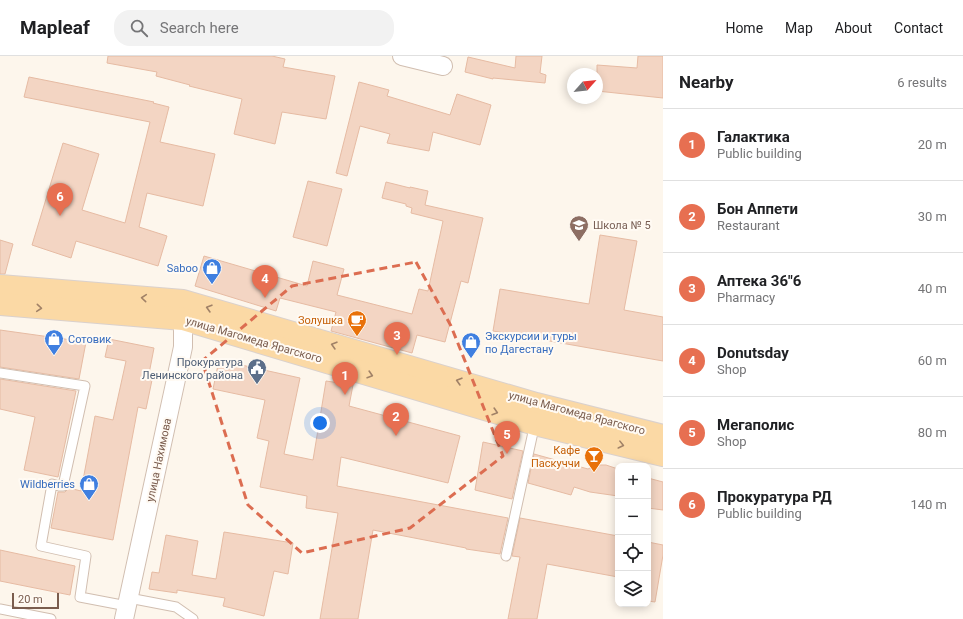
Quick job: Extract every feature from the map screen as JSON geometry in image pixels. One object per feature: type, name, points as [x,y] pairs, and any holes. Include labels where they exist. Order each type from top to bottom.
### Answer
[{"type":"main road","name":"улица Магомеда Ярагского","points":[[0,286],[183,310],[536,414],[663,455]]},
{"type":"main road","name":"улица Магомеда Ярагского","points":[[0,304],[183,310]]},
{"type":"main road","name":"улица Магомеда Ярагского","points":[[536,414],[663,436]]},
{"type":"street","points":[[402,56],[443,66]]},
{"type":"street","name":"улица Нахимова","points":[[127,608],[183,347],[183,310]]},
{"type":"lane","points":[[0,372],[85,386],[63,486],[52,484],[41,546],[86,556],[80,597],[127,608],[176,607],[193,619]]},
{"type":"lane","points":[[506,556],[536,414]]},
{"type":"lane","points":[[0,609],[51,619]]},
{"type":"highlighted area","points":[[416,262],[451,326],[503,456],[410,528],[302,553],[248,505],[202,361],[292,286]]},
{"type":"building","points":[[108,56],[272,56],[285,59],[283,67],[335,76],[326,119],[282,112],[275,144],[234,134],[242,99],[156,76],[157,72],[107,63]]},
{"type":"building","points":[[516,56],[542,56],[540,73],[546,75],[545,83],[493,79],[465,72],[468,57],[515,68]]},
{"type":"building","points":[[638,56],[663,56],[663,98],[603,92],[603,68],[597,68],[597,65],[637,68]]},
{"type":"building","points":[[29,77],[154,102],[153,103],[169,107],[160,142],[215,154],[203,206],[147,193],[139,227],[167,236],[158,266],[76,241],[71,258],[32,245],[63,143],[99,154],[82,210],[125,223],[150,122],[24,97]]},
{"type":"building","points":[[359,82],[389,90],[387,96],[450,115],[457,94],[491,105],[480,145],[433,132],[429,151],[387,143],[390,134],[360,126],[347,176],[336,173]]},
{"type":"building","points":[[308,181],[342,189],[327,246],[293,237]]},
{"type":"building","points":[[386,182],[428,191],[425,205],[483,218],[468,283],[461,281],[445,342],[417,335],[412,353],[331,331],[336,312],[280,298],[276,311],[195,286],[204,256],[307,286],[313,261],[344,269],[337,295],[412,314],[419,289],[428,291],[443,221],[411,213],[412,208],[406,206],[406,204],[382,198]]},
{"type":"building","points":[[600,235],[637,241],[624,310],[663,317],[663,361],[493,331],[500,289],[589,304]]},
{"type":"building","points":[[0,240],[13,244],[5,274],[0,274]]},
{"type":"building","points":[[0,330],[86,342],[79,379],[0,367]]},
{"type":"building","points":[[109,339],[154,348],[148,379],[152,380],[146,409],[138,407],[113,540],[51,528],[58,492],[65,492],[69,488],[81,491],[95,416],[113,420],[126,361],[105,357]]},
{"type":"building","points":[[219,360],[300,378],[284,454],[313,460],[326,381],[353,385],[349,406],[460,436],[448,483],[341,457],[337,486],[508,518],[500,554],[466,549],[373,530],[358,619],[320,619],[338,513],[306,508],[307,496],[260,487],[269,441],[257,438],[265,400],[213,389]]},
{"type":"building","points":[[0,379],[76,391],[58,477],[24,470],[35,417],[0,409]]},
{"type":"building","points":[[483,442],[523,451],[512,499],[475,490]]},
{"type":"building","points":[[534,454],[588,469],[596,465],[606,465],[615,468],[615,496],[590,492],[574,487],[571,495],[528,483]]},
{"type":"building","points":[[651,479],[663,482],[663,510],[651,508]]},
{"type":"building","points":[[520,518],[615,535],[615,576],[547,564],[537,619],[508,619],[520,557],[512,556]]},
{"type":"building","points":[[224,532],[293,543],[288,574],[274,571],[264,616],[223,606],[225,598],[177,590],[177,593],[149,589],[152,572],[159,573],[166,535],[198,541],[192,575],[216,579]]},
{"type":"building","points":[[651,543],[663,545],[663,555],[655,602],[651,601]]},
{"type":"building","points":[[0,550],[75,566],[70,595],[0,581]]},
{"type":"place","name":"Прокуратура РД","points":[[60,216]]},
{"type":"place","name":"Школа № 5","points":[[579,242]]},
{"type":"place","name":"Saboo","points":[[212,285]]},
{"type":"place","name":"Donutsday","points":[[265,298]]},
{"type":"place","name":"Золушка","points":[[357,337]]},
{"type":"place","name":"Аптека 36\"6","points":[[397,355]]},
{"type":"place","name":"Сотовик","points":[[54,356]]},
{"type":"place","name":"Экскурсии и туры по Дагестану","points":[[471,359]]},
{"type":"place","name":"Прокуратура Ленинского района","points":[[257,385]]},
{"type":"place","name":"Галактика","points":[[345,395]]},
{"type":"place","name":"Бон Аппети","points":[[396,436]]},
{"type":"place","name":"Мегаполис","points":[[507,454]]},
{"type":"place","name":"Кафе Паскуччи","points":[[594,473]]},
{"type":"place","name":"Wildberries","points":[[89,501]]}]
